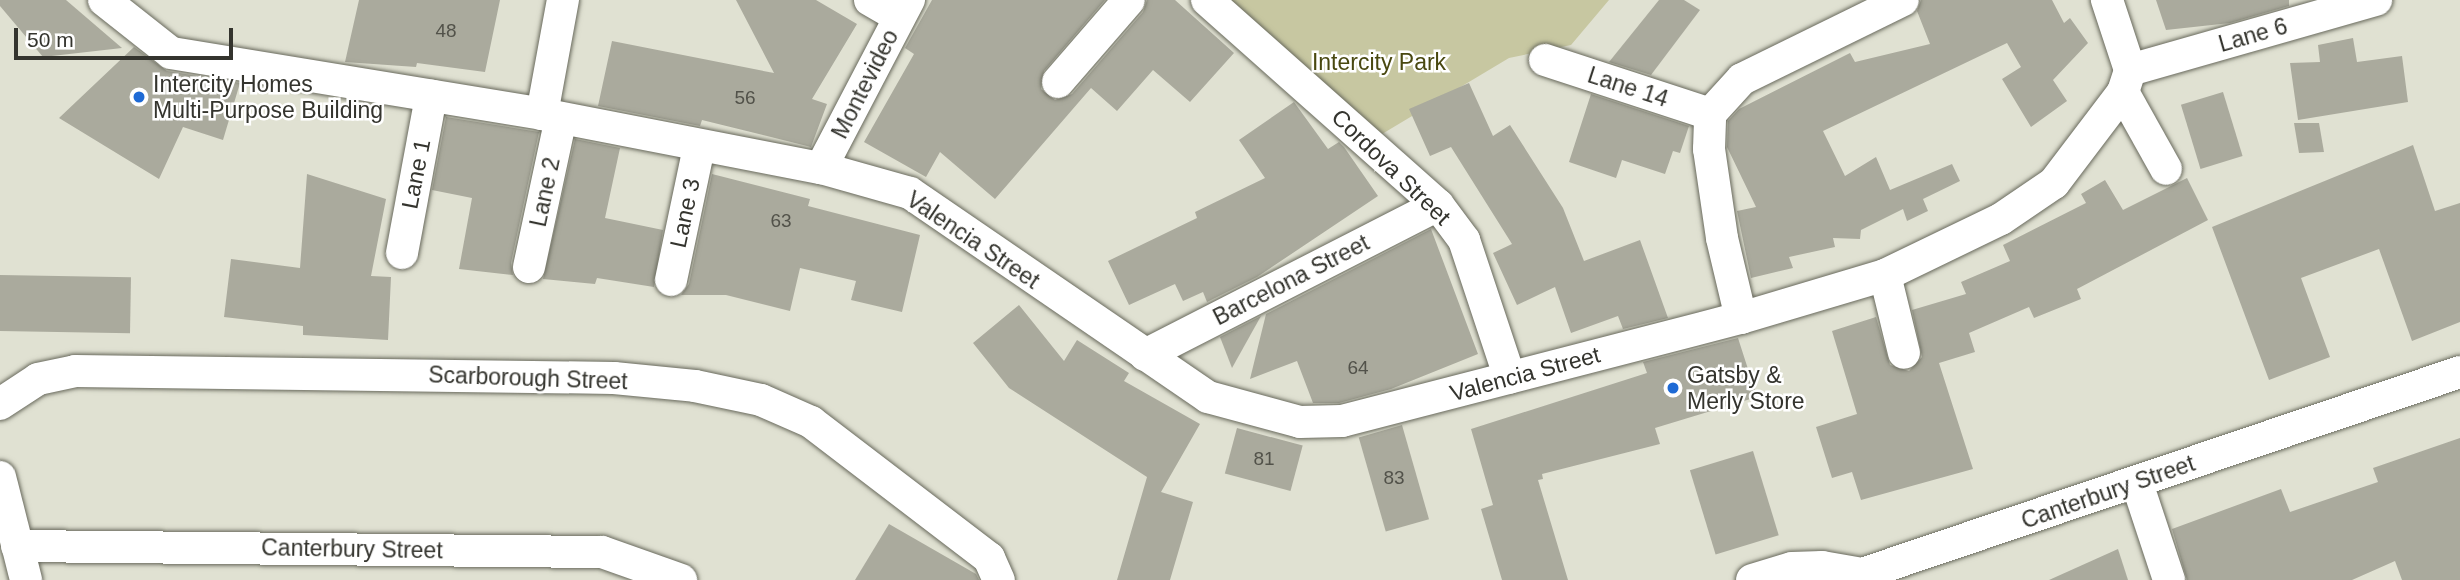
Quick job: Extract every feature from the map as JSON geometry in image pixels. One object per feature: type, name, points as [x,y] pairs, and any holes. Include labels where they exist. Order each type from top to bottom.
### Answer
[{"type":"street","name":"Valencia Street","points":[[104,0],[171,53],[551,116],[821,169],[910,193],[1208,397],[1300,422],[1342,421],[1741,318],[1885,275],[2001,219],[2054,183],[2127,81]]},
{"type":"street","name":"Lane 2","points":[[529,267],[551,116],[563,0]]},
{"type":"street","points":[[870,0],[904,8]]},
{"type":"street","points":[[1058,82],[1129,0]]},
{"type":"street","name":"Cordova Street","points":[[1207,0],[1438,205],[1464,240],[1510,378]]},
{"type":"street","points":[[1741,318],[1720,225],[1709,149],[1710,114],[1742,79],[1903,0]]},
{"type":"street","points":[[2107,0],[2127,81],[2166,169]]},
{"type":"street","name":"Lane 6","points":[[2127,81],[2376,0]]},
{"type":"street","name":"Montevideo","points":[[821,169],[904,8]]},
{"type":"street","name":"Lane 14","points":[[1545,60],[1710,114]]},
{"type":"street","name":"Lane 1","points":[[401,253],[431,96]]},
{"type":"street","name":"Lane 3","points":[[671,280],[699,146]]},
{"type":"street","name":"Barcelona Street","points":[[1145,355],[1438,205]]},
{"type":"street","points":[[1885,275],[1904,353]]},
{"type":"street","name":"Scarborough Street","points":[[0,404],[37,379],[75,371],[600,378],[695,386],[761,400],[811,422],[989,558],[999,580]]},
{"type":"street","name":"Canterbury Street","points":[[1752,580],[1791,568],[1822,567],[1863,577],[2460,372]]},
{"type":"street","points":[[0,477],[26,580]]},
{"type":"street","points":[[2137,483],[2169,580]]},
{"type":"street","name":"Canterbury Street","points":[[17,545],[602,552],[681,580]]},
{"type":"green space","name":"Intercity Park","points":[[1220,0],[1609,0],[1571,45],[1509,58],[1372,140]]},
{"type":"building","points":[[0,0],[66,0],[122,48],[43,57],[0,6]]},
{"type":"building","points":[[359,0],[500,0],[485,72],[417,63],[416,67],[345,62]]},
{"type":"building","points":[[736,0],[816,0],[857,24],[812,99],[827,104],[811,147],[702,120],[700,126],[598,106],[612,41],[774,73]]},
{"type":"building","points":[[932,0],[1105,0],[1044,71],[1041,89],[1055,100],[1072,94],[1143,12],[1147,0],[1175,0],[1234,53],[1190,102],[1153,70],[1117,111],[1091,88],[995,199],[940,152],[926,177],[864,142],[914,54],[905,48]]},
{"type":"building","points":[[1659,0],[1684,0],[1700,10],[1651,75],[1609,62]]},
{"type":"building","points":[[1921,0],[2052,0],[2064,23],[2070,18],[2088,43],[2053,80],[2067,101],[2031,127],[2002,79],[2021,67],[2007,43],[1823,131],[1845,176],[1876,157],[1890,190],[1952,164],[1960,181],[1923,199],[1928,211],[1907,221],[1903,209],[1861,230],[1860,239],[1833,238],[1835,247],[1789,257],[1793,268],[1751,278],[1737,211],[1756,207],[1727,147],[1728,121],[1739,109],[1850,53],[1855,62],[1930,44],[1917,11]]},
{"type":"building","points":[[2156,0],[2289,0],[2289,6],[2230,23],[2166,30]]},
{"type":"building","points":[[2353,38],[2357,62],[2402,56],[2408,102],[2298,120],[2290,63],[2320,62],[2318,45]]},
{"type":"building","name":"Intercity Homes Multi-Purpose Building","points":[[134,47],[167,71],[240,83],[223,140],[183,127],[159,179],[59,118]]},
{"type":"building","points":[[1469,83],[1493,136],[1510,125],[1563,208],[1584,261],[1640,240],[1668,318],[1623,329],[1618,316],[1571,333],[1555,287],[1517,305],[1493,253],[1512,244],[1451,147],[1430,156],[1409,109]]},
{"type":"building","points":[[2223,92],[2243,156],[2201,169],[2181,105]]},
{"type":"building","points":[[1591,94],[1689,126],[1680,153],[1673,151],[1665,174],[1622,160],[1616,178],[1569,162]]},
{"type":"building","points":[[1294,102],[1328,149],[1339,142],[1344,147],[1378,196],[1257,277],[1207,302],[1203,292],[1183,301],[1175,284],[1129,305],[1108,261],[1197,218],[1195,212],[1265,178],[1239,140]]},
{"type":"building","points":[[446,117],[539,132],[511,263],[513,275],[459,269],[472,198],[432,190]]},
{"type":"building","points":[[2294,123],[2319,123],[2324,152],[2299,153]]},
{"type":"building","points":[[575,139],[620,148],[605,218],[663,230],[654,287],[597,278],[595,284],[543,279]]},
{"type":"building","points":[[2413,145],[2435,211],[2460,203],[2460,322],[2412,341],[2379,249],[2301,278],[2330,357],[2269,380],[2212,227]]},
{"type":"building","points":[[307,174],[386,199],[371,276],[391,277],[388,340],[303,335],[303,326],[224,317],[231,259],[300,268]]},
{"type":"building","points":[[712,174],[810,199],[808,206],[920,235],[902,312],[851,300],[856,281],[800,268],[790,311],[726,295],[681,295],[689,284]]},
{"type":"building","points":[[2187,178],[2208,220],[2077,289],[2081,299],[2034,318],[2029,307],[1969,333],[1975,352],[1939,363],[1973,469],[1861,500],[1852,472],[1832,478],[1816,427],[1857,414],[1832,331],[1876,317],[1890,365],[1909,371],[1922,357],[1912,310],[1966,294],[1961,282],[2010,261],[2003,245],[2086,203],[2081,194],[2105,180],[2123,210]]},
{"type":"building","points":[[1431,229],[1478,354],[1391,389],[1339,403],[1313,403],[1297,361],[1250,379],[1266,314]]},
{"type":"building","points":[[0,275],[131,277],[130,333],[0,331]]},
{"type":"building","points":[[1019,305],[1064,361],[1077,340],[1129,373],[1124,381],[1200,424],[1161,492],[1193,502],[1170,580],[1117,580],[1147,477],[1009,388],[973,343]]},
{"type":"building","points":[[1261,316],[1232,368],[1220,337]]},
{"type":"building","points":[[1738,338],[1757,397],[1655,428],[1660,444],[1542,474],[1543,479],[1538,480],[1568,580],[1502,580],[1481,509],[1493,505],[1471,429],[1647,373],[1643,362]]},
{"type":"building","points":[[1402,425],[1429,519],[1386,532],[1359,437]]},
{"type":"building","points":[[1237,428],[1303,446],[1291,491],[1225,473]]},
{"type":"building","points":[[2460,438],[2460,580],[2402,580],[2395,561],[2352,580],[2187,580],[2172,529],[2281,489],[2290,512],[2378,482],[2373,468]]},
{"type":"building","points":[[1753,451],[1779,535],[1716,554],[1690,470]]},
{"type":"building","points":[[889,524],[976,574],[979,580],[855,580]]},
{"type":"building","points":[[2118,549],[2128,580],[2049,580]]},
{"type":"place","name":"Intercity Homes Multi-Purpose Building","points":[[139,97]]},
{"type":"place","name":"Gatsby & Merly Store","points":[[1673,388]]}]
